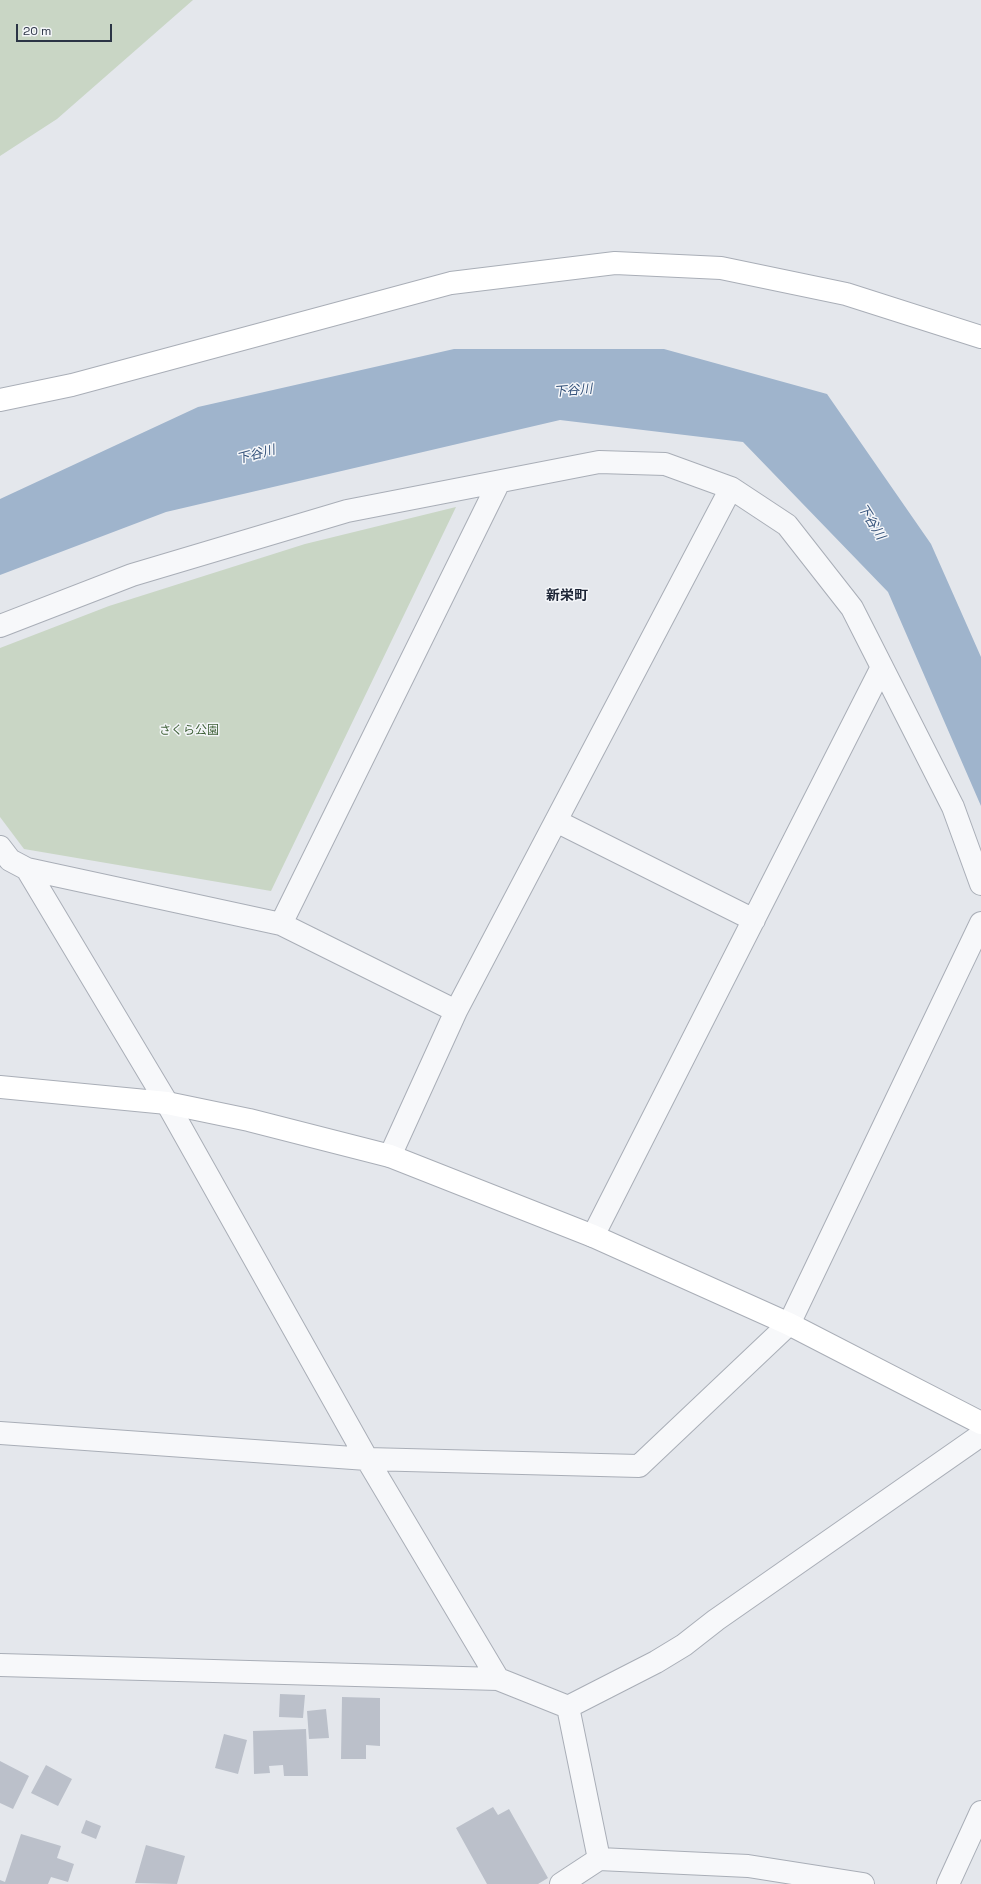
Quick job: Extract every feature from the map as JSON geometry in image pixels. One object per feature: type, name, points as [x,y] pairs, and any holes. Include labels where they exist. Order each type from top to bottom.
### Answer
[{"type":"street","points":[[0,400],[72,385],[451,283],[614,263],[720,268],[846,294],[981,338]]},
{"type":"street","points":[[0,626],[132,575],[347,511],[599,462],[665,464],[731,488],[787,525],[852,608],[953,807],[981,884]]},
{"type":"street","points":[[281,924],[499,482]]},
{"type":"street","points":[[390,1156],[456,1011],[731,488]]},
{"type":"street","points":[[593,1236],[882,667]]},
{"type":"street","points":[[556,821],[754,920]]},
{"type":"street","points":[[9,859],[281,924],[456,1011]]},
{"type":"street","points":[[9,859],[167,1103],[367,1459],[498,1679]]},
{"type":"street","points":[[0,1434],[367,1459],[639,1466],[789,1324],[981,923]]},
{"type":"street","points":[[0,1087],[167,1103],[249,1120],[390,1156],[593,1236],[789,1324],[981,1423]]},
{"type":"street","points":[[0,1665],[498,1679],[568,1707],[656,1662],[684,1645],[716,1620],[981,1435]]},
{"type":"street","points":[[568,1707],[599,1859]]},
{"type":"street","points":[[948,1884],[981,1812]]},
{"type":"street","points":[[561,1884],[599,1859],[748,1866],[863,1884]]},
{"type":"green space","points":[[0,0],[193,0],[57,119],[0,156]]},
{"type":"green space","name":"さくら公園","points":[[456,507],[271,891],[24,849],[0,817],[0,648],[109,606],[305,544]]},
{"type":"water","name":"下谷川","points":[[454,349],[664,349],[827,394],[931,544],[981,657],[981,806],[888,592],[743,442],[560,420],[166,512],[0,575],[0,499],[198,407]]},
{"type":"building","points":[[280,1694],[305,1695],[303,1718],[279,1717]]},
{"type":"building","points":[[342,1697],[380,1698],[380,1746],[366,1745],[366,1759],[341,1759]]},
{"type":"building","points":[[326,1709],[329,1738],[309,1739],[307,1711]]},
{"type":"building","points":[[306,1729],[308,1776],[284,1776],[283,1765],[269,1766],[270,1773],[254,1774],[253,1731]]},
{"type":"building","points":[[224,1734],[247,1740],[238,1774],[215,1768]]},
{"type":"building","points":[[0,1761],[29,1776],[13,1809],[0,1803]]},
{"type":"building","points":[[46,1765],[72,1779],[58,1806],[31,1793]]},
{"type":"building","points":[[493,1807],[498,1815],[509,1809],[548,1878],[538,1884],[487,1884],[456,1828]]},
{"type":"building","points":[[86,1820],[101,1826],[96,1839],[81,1833]]},
{"type":"building","points":[[21,1834],[61,1846],[57,1858],[74,1864],[68,1882],[51,1877],[48,1884],[0,1884],[0,1880],[5,1882]]},
{"type":"building","points":[[146,1845],[185,1856],[177,1884],[135,1883]]},
{"type":"district","name":"新栄町","points":[[567,596]]}]
